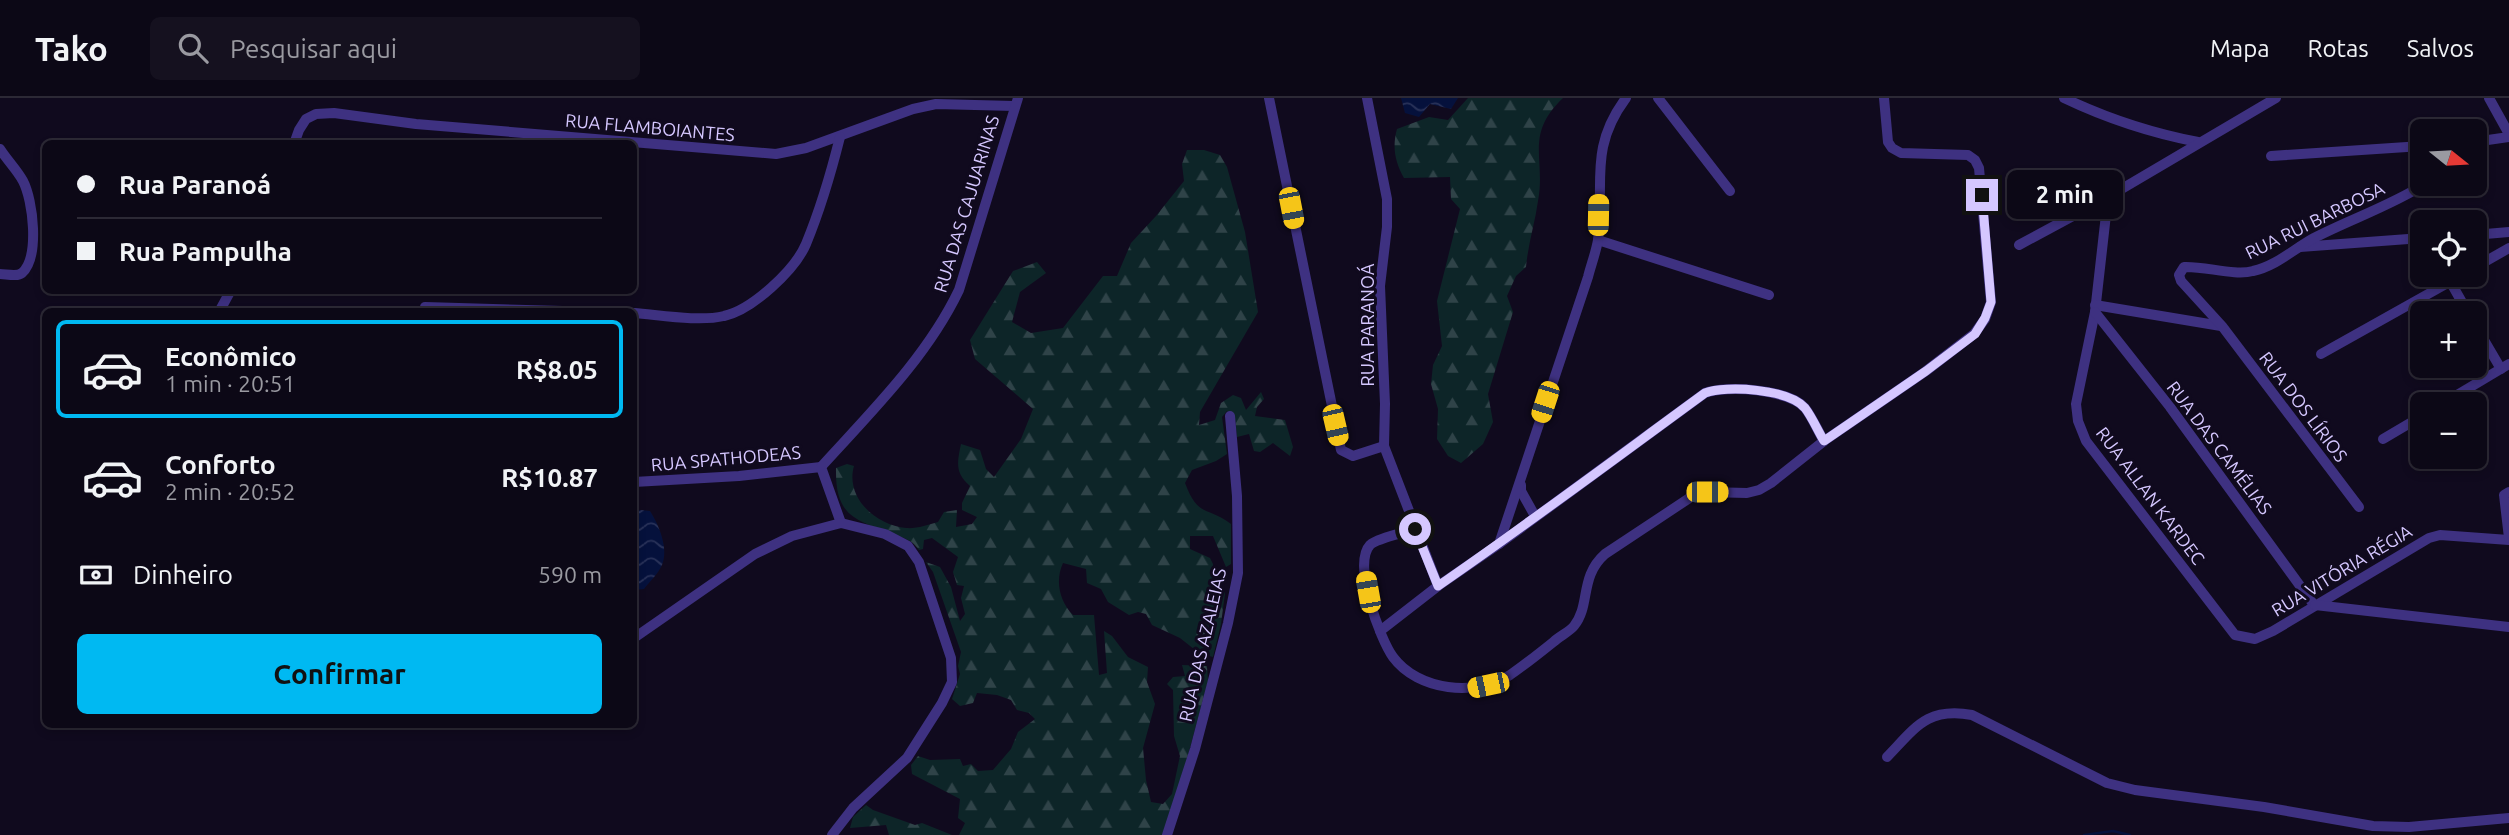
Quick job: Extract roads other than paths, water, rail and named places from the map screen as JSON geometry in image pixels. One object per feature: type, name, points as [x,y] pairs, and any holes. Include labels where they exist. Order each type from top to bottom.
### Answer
[{"type":"street","points":[[1269,98],[1341,450],[1353,456],[1384,446]]},
{"type":"street","name":"RUA PARANOÁ","points":[[1367,98],[1387,199],[1387,227],[1380,286],[1384,446],[1438,586]]},
{"type":"street","points":[[1499,544],[1588,277],[1598,240],[1599,166],[1604,137],[1616,111],[1626,98]]},
{"type":"street","points":[[1658,98],[1730,191]]},
{"type":"street","points":[[1415,529],[1370,545],[1365,555],[1368,592],[1380,631],[1394,657],[1409,673],[1433,684],[1472,688],[1508,676],[1574,626],[1581,611],[1592,569],[1605,554],[1694,495],[1759,490],[1975,334],[1991,302],[1979,168],[1975,160],[1968,155],[1901,153],[1892,148],[1888,142],[1884,98]]},
{"type":"street","points":[[2064,98],[2097,114],[2136,127],[2198,142]]},
{"type":"street","points":[[2019,245],[2108,197],[2276,98]]},
{"type":"street","points":[[2487,140],[2509,136],[2489,98]]},
{"type":"street","name":"RUA FLAMBOIANTES","points":[[637,142],[776,154],[840,137],[913,109],[936,104],[1016,102]]},
{"type":"street","name":"RUA DAS CAJUARINAS","points":[[821,467],[894,387],[946,318],[959,290],[1016,102]]},
{"type":"street","name":"RUA FLAMBOIANTES","points":[[295,140],[306,119],[316,114],[334,113],[415,124],[608,140]]},
{"type":"street","points":[[637,313],[720,317],[738,313],[779,281],[805,246],[832,170],[840,137]]},
{"type":"street","points":[[2271,156],[2410,147]]},
{"type":"street","points":[[0,149],[24,183],[33,220],[30,258],[22,273],[0,274]]},
{"type":"street","name":"RUA RUI BARBOSA","points":[[2179,275],[2184,267],[2200,266],[2244,273],[2254,271],[2281,259],[2296,247],[2410,191]]},
{"type":"street","name":"RUA ALLAN KARDEC","points":[[2108,197],[2095,309],[2076,404],[2078,421],[2086,441],[2235,635]]},
{"type":"street","points":[[2487,234],[2509,232]]},
{"type":"street","points":[[1598,240],[1769,295]]},
{"type":"street","points":[[2296,247],[2410,240]]},
{"type":"street","points":[[2487,261],[2509,248]]},
{"type":"street","name":"RUA DOS LÍRIOS","points":[[2179,275],[2180,281],[2222,326],[2359,507]]},
{"type":"street","points":[[2321,354],[2439,287]]},
{"type":"street","points":[[425,307],[460,308]]},
{"type":"street","points":[[2095,309],[2222,326]]},
{"type":"street","name":"RUA DAS CAMÉLIAS","points":[[2095,309],[2314,605]]},
{"type":"street","points":[[2462,392],[2505,367],[2487,341]]},
{"type":"street","points":[[1380,631],[1705,393],[1730,388],[1785,395],[1805,408],[1824,441]]},
{"type":"street","name":"RUA DAS AZALEIAS","points":[[1167,835],[1195,749],[1228,623],[1238,573],[1237,496],[1230,416]]},
{"type":"street","points":[[2383,439],[2410,423]]},
{"type":"street","points":[[821,467],[841,523]]},
{"type":"street","name":"RUA SPATHODEAS","points":[[637,482],[739,476],[821,467]]},
{"type":"street","points":[[1521,477],[1521,491],[1535,516]]},
{"type":"street","points":[[2509,492],[2504,495],[2509,539]]},
{"type":"street","points":[[637,636],[755,554],[792,536],[841,523],[885,534],[908,546],[919,562],[951,658],[952,682],[907,758],[853,808],[832,835]]},
{"type":"street","name":"RUA VITÓRIA RÉGIA","points":[[2235,635],[2255,639],[2273,631],[2429,538],[2440,535],[2509,539]]},
{"type":"street","points":[[2314,605],[2509,627]]},
{"type":"street","points":[[1887,757],[1917,725],[1936,714],[1953,712],[1972,716],[1996,727],[2107,783],[2135,790],[2264,807],[2373,826],[2409,827],[2509,818]]},
{"type":"water","points":[[1401,98],[1458,98],[1451,109],[1430,104],[1419,117],[1405,113]]},
{"type":"water","points":[[637,511],[650,511],[657,523],[664,545],[664,559],[644,589],[637,590]]},
{"type":"waterway","points":[[2084,835],[2113,831],[2130,835]]}]
